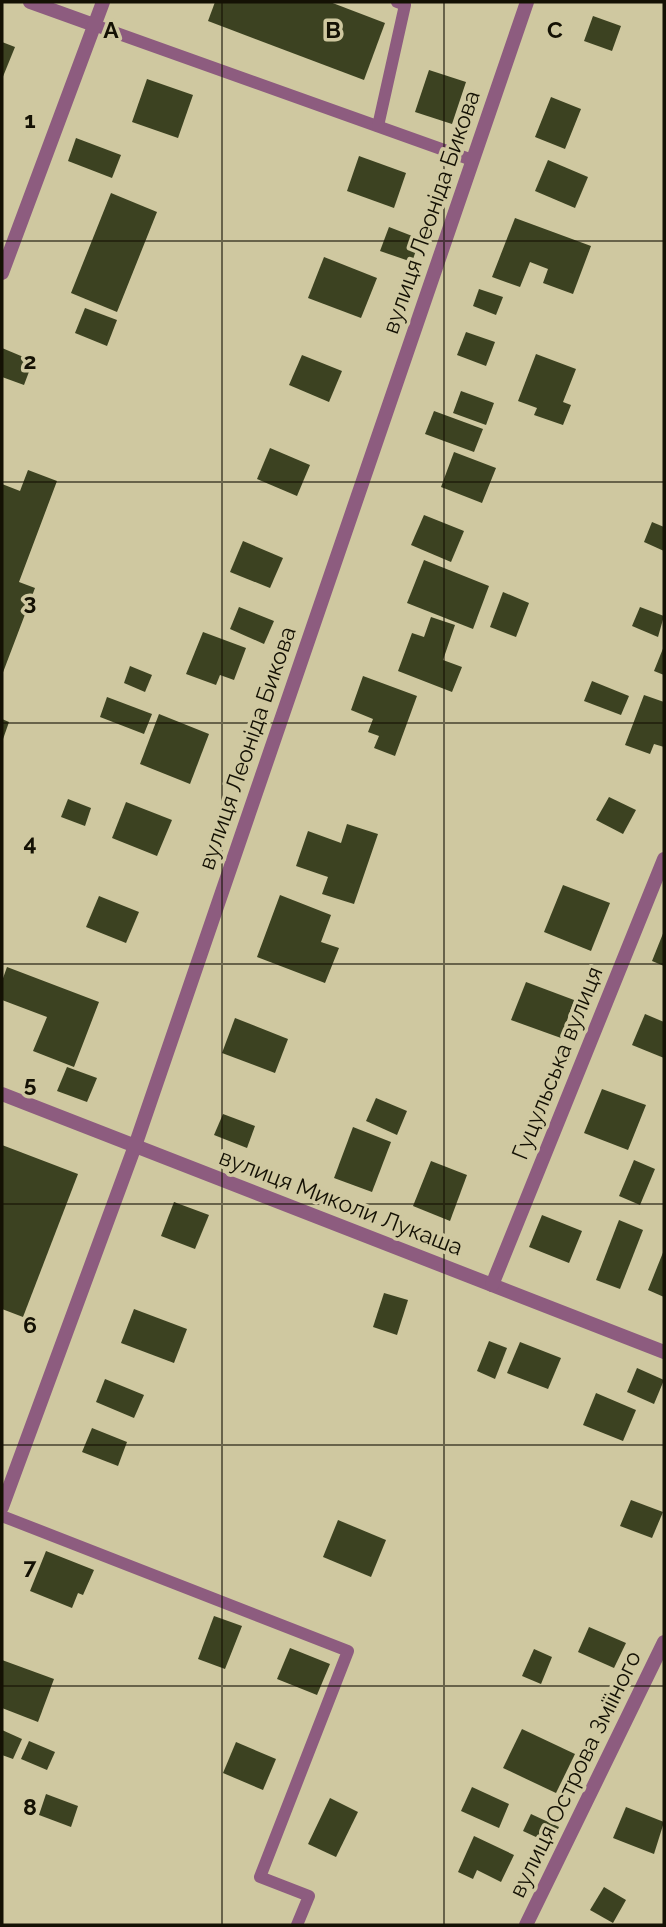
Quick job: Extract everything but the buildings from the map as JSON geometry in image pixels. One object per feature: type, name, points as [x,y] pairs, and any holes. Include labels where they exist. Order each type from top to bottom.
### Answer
[{"type":"street","points":[[30,2],[94,24]]},
{"type":"street","points":[[2,273],[103,2]]},
{"type":"street","name":"вулиця Леоніда Бикова","points":[[2,1507],[135,1146],[527,2]]},
{"type":"street","name":"Гуцульська вулиця","points":[[492,1285],[664,859]]},
{"type":"street","name":"вулиця Миколи Лукаша","points":[[2,1094],[664,1352]]},
{"type":"street","name":"вулиця Острова Зміїного","points":[[526,1925],[664,1642]]},
{"type":"lane","points":[[378,126],[405,5],[397,2]]},
{"type":"lane","points":[[94,24],[472,160]]},
{"type":"lane","points":[[2,1516],[348,1651],[260,1877],[309,1896],[297,1925]]}]
